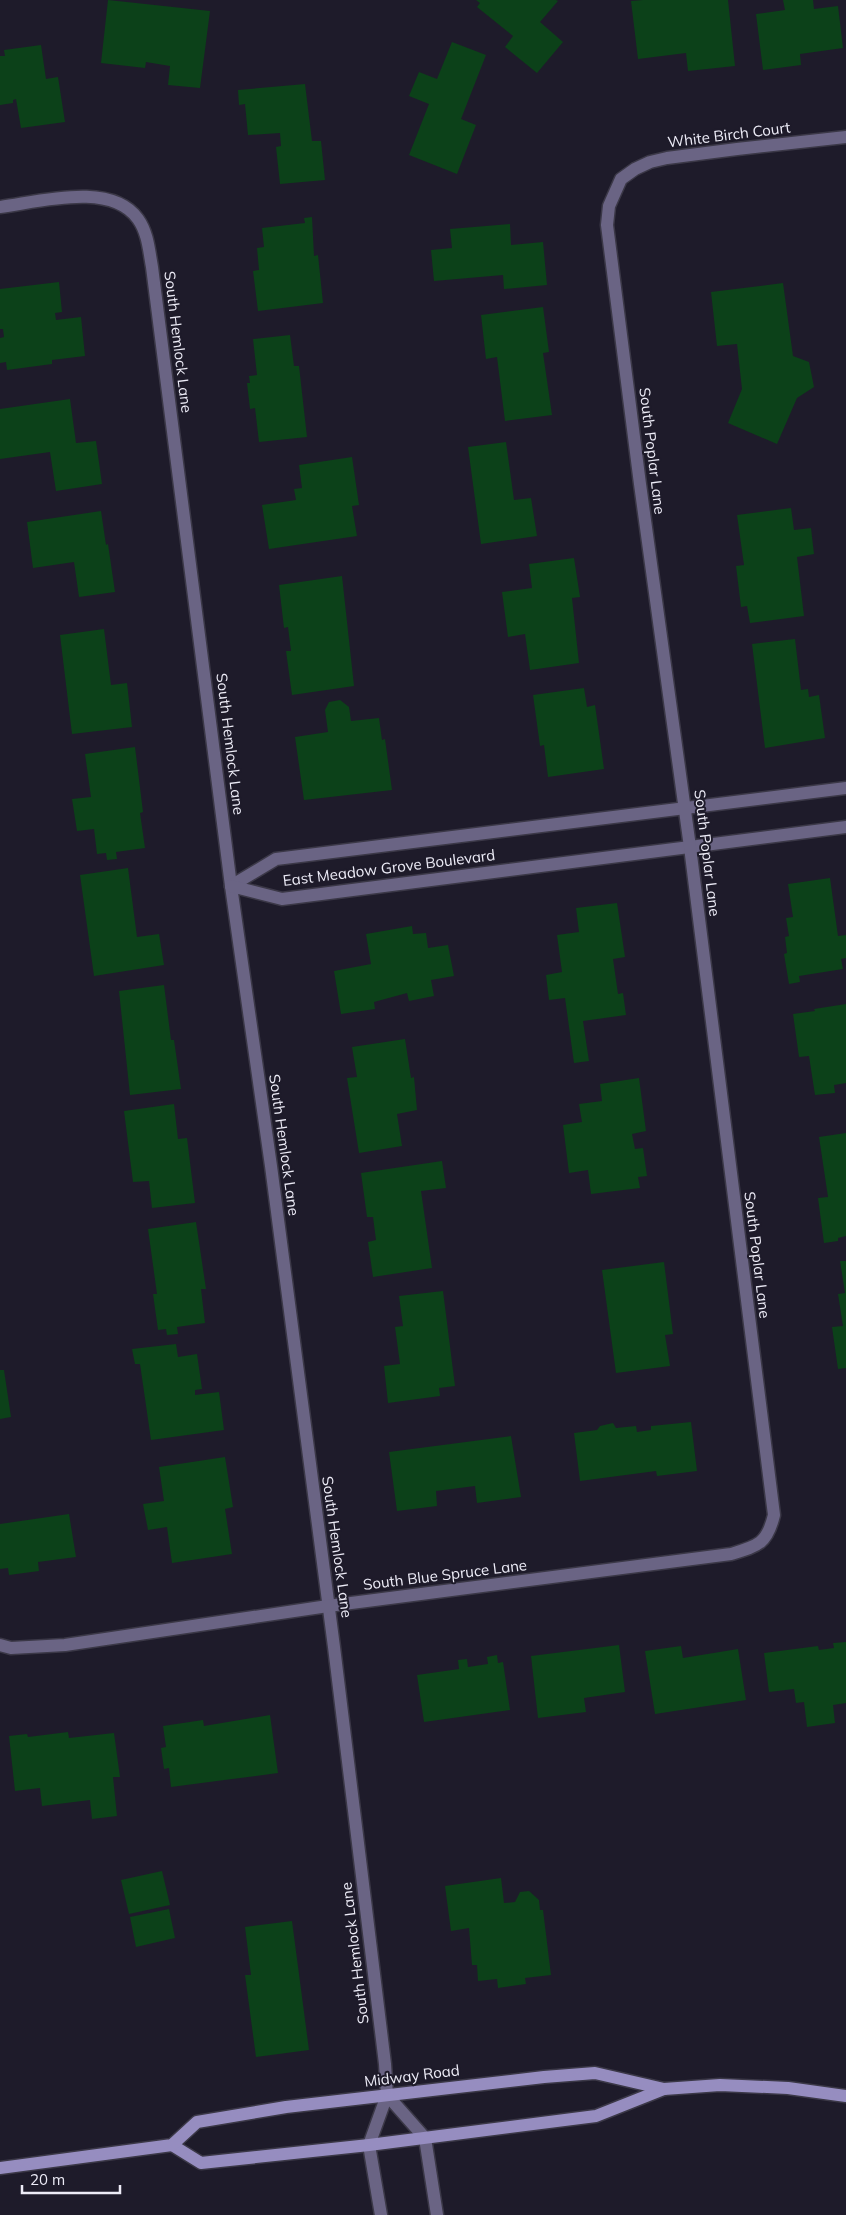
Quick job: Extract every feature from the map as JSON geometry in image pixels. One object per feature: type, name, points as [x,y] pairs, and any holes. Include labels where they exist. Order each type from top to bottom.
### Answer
[{"type":"main road","name":"Midway Road","points":[[664,2088],[596,2116],[369,2145],[201,2163],[172,2146],[198,2122],[286,2107],[490,2082],[595,2073],[664,2088],[720,2085],[768,2087],[846,2096]]},
{"type":"main road","points":[[0,2168],[172,2146]]},
{"type":"street","name":"White Birch Court","points":[[621,179],[635,169],[667,158],[846,137]]},
{"type":"street","name":"South Poplar Lane","points":[[621,179],[609,206],[607,225],[640,484],[685,808],[774,1515],[770,1533]]},
{"type":"street","name":"South Hemlock Lane","points":[[0,207],[74,197],[99,197],[126,206],[139,220],[147,239],[231,886],[271,1166],[328,1606],[387,2095]]},
{"type":"street","name":"East Meadow Grove Boulevard","points":[[231,886],[276,859],[846,788]]},
{"type":"street","name":"East Meadow Grove Boulevard","points":[[231,886],[282,899],[846,827]]},
{"type":"street","name":"South Blue Spruce Lane","points":[[0,1645],[11,1648],[65,1645],[328,1606],[731,1554],[756,1546],[770,1533]]},
{"type":"street","points":[[381,2215],[369,2145],[387,2095],[425,2138],[437,2215]]},
{"type":"building","points":[[108,0],[210,11],[200,88],[168,85],[170,66],[146,62],[145,68],[101,63]]},
{"type":"building","points":[[476,0],[556,0],[558,1],[540,22],[563,42],[537,73],[505,47],[513,36],[477,7],[480,3]]},
{"type":"building","points":[[728,0],[735,66],[688,71],[686,53],[638,59],[631,1]]},
{"type":"building","points":[[783,0],[813,0],[814,9],[838,6],[843,48],[800,54],[801,65],[763,70],[756,14],[785,10]]},
{"type":"building","points":[[452,42],[486,55],[461,119],[476,125],[457,174],[409,155],[429,104],[409,96],[419,72],[437,79]]},
{"type":"building","points":[[41,45],[46,79],[58,77],[65,122],[21,128],[16,99],[13,100],[13,103],[0,105],[0,56],[5,56],[4,50]]},
{"type":"building","points":[[305,84],[312,141],[321,141],[325,180],[280,184],[276,147],[281,146],[280,133],[248,135],[245,104],[239,105],[238,90]]},
{"type":"building","points":[[312,217],[314,256],[318,255],[323,303],[258,311],[253,271],[259,270],[257,248],[264,247],[262,228],[305,223],[304,218]]},
{"type":"building","points":[[510,224],[511,245],[543,242],[547,285],[504,289],[503,275],[434,281],[431,250],[452,248],[450,229]]},
{"type":"building","points":[[59,282],[62,312],[55,313],[56,320],[81,317],[85,356],[52,360],[52,364],[7,370],[6,362],[0,363],[0,338],[4,337],[3,329],[0,329],[0,289]]},
{"type":"building","points":[[783,283],[793,356],[809,362],[814,387],[797,398],[777,444],[728,423],[742,389],[737,344],[717,346],[711,292]]},
{"type":"building","points":[[543,307],[549,352],[543,353],[552,415],[505,421],[497,357],[486,359],[481,315]]},
{"type":"building","points":[[290,335],[294,366],[299,366],[307,437],[259,442],[255,408],[250,409],[247,383],[250,383],[249,376],[257,375],[253,339]]},
{"type":"building","points":[[70,399],[76,443],[96,441],[102,484],[56,491],[50,452],[0,459],[0,409]]},
{"type":"building","points":[[506,442],[514,500],[531,498],[537,536],[481,544],[468,447]]},
{"type":"building","points":[[352,457],[359,505],[352,506],[357,536],[269,549],[262,505],[296,500],[294,489],[302,488],[299,465]]},
{"type":"building","points":[[791,508],[794,530],[811,528],[814,554],[797,557],[804,616],[750,623],[747,606],[741,607],[736,566],[744,565],[737,515]]},
{"type":"building","points":[[101,511],[115,592],[79,597],[74,562],[33,568],[27,522]]},
{"type":"building","points":[[574,558],[580,597],[572,598],[579,663],[530,670],[525,634],[508,637],[502,592],[532,588],[529,564]]},
{"type":"building","points":[[342,576],[354,686],[292,695],[286,651],[291,651],[288,627],[284,628],[279,585]]},
{"type":"building","points":[[104,629],[111,685],[127,683],[132,727],[72,734],[60,635]]},
{"type":"building","points":[[795,639],[801,690],[808,689],[809,697],[819,695],[825,738],[765,748],[752,644]]},
{"type":"building","points":[[584,688],[587,707],[595,705],[604,769],[548,777],[544,745],[540,746],[533,695]]},
{"type":"building","points":[[340,700],[349,707],[351,721],[379,718],[382,740],[385,739],[392,790],[304,800],[295,737],[328,732],[325,710],[329,702]]},
{"type":"building","points":[[135,747],[143,812],[140,813],[145,848],[116,852],[117,859],[107,860],[106,853],[97,854],[94,829],[77,831],[72,799],[91,797],[85,754]]},
{"type":"building","points":[[128,868],[137,937],[159,934],[164,965],[94,976],[80,875]]},
{"type":"building","points":[[830,878],[838,936],[846,935],[846,958],[841,959],[843,969],[799,976],[800,982],[789,984],[784,954],[787,953],[785,937],[789,936],[786,918],[793,917],[788,884]]},
{"type":"building","points":[[617,903],[625,957],[613,959],[618,994],[623,993],[626,1015],[583,1021],[589,1061],[574,1063],[565,998],[549,1000],[546,975],[562,972],[557,935],[579,932],[576,908]]},
{"type":"building","points":[[412,926],[413,934],[426,933],[428,948],[448,945],[454,976],[431,980],[434,996],[409,1001],[407,993],[374,1002],[375,1009],[341,1014],[334,971],[371,964],[366,934]]},
{"type":"building","points":[[164,985],[171,1040],[174,1040],[181,1089],[130,1095],[119,991]]},
{"type":"building","points":[[846,1004],[846,1083],[834,1085],[835,1093],[815,1095],[809,1056],[799,1057],[793,1014]]},
{"type":"building","points":[[405,1039],[411,1078],[414,1077],[417,1110],[397,1114],[402,1146],[359,1153],[347,1078],[357,1077],[352,1047]]},
{"type":"building","points":[[639,1078],[646,1131],[632,1134],[635,1149],[643,1148],[647,1176],[638,1177],[640,1188],[591,1194],[588,1170],[569,1173],[563,1125],[582,1122],[579,1104],[602,1101],[600,1084]]},
{"type":"building","points":[[174,1104],[178,1139],[187,1138],[195,1203],[152,1208],[149,1181],[133,1182],[124,1111]]},
{"type":"building","points":[[846,1133],[846,1236],[838,1238],[838,1241],[824,1243],[818,1198],[828,1197],[819,1137]]},
{"type":"building","points":[[442,1161],[446,1188],[421,1191],[432,1268],[373,1277],[368,1242],[376,1240],[373,1217],[367,1217],[361,1173]]},
{"type":"building","points":[[196,1222],[206,1289],[201,1289],[205,1323],[177,1327],[178,1334],[167,1335],[166,1329],[158,1330],[153,1294],[157,1294],[148,1229]]},
{"type":"building","points":[[840,1261],[846,1261],[846,1368],[838,1369],[832,1327],[843,1326],[838,1294],[845,1293]]},
{"type":"building","points":[[664,1262],[673,1334],[665,1335],[670,1366],[616,1373],[602,1270]]},
{"type":"building","points":[[443,1291],[455,1386],[439,1388],[440,1396],[388,1403],[384,1366],[400,1364],[395,1327],[403,1326],[399,1296]]},
{"type":"building","points":[[176,1344],[178,1357],[197,1354],[202,1389],[195,1390],[195,1395],[219,1392],[224,1430],[151,1440],[140,1364],[135,1364],[132,1349]]},
{"type":"building","points":[[0,1370],[4,1370],[11,1417],[0,1419]]},
{"type":"building","points":[[691,1422],[697,1471],[657,1476],[656,1471],[580,1481],[574,1433],[597,1430],[600,1426],[613,1423],[616,1428],[636,1426],[637,1432],[651,1430],[651,1426]]},
{"type":"building","points":[[511,1436],[521,1497],[477,1503],[475,1486],[436,1491],[437,1506],[397,1511],[389,1452]]},
{"type":"building","points":[[225,1457],[233,1507],[225,1509],[232,1554],[172,1563],[167,1527],[148,1530],[143,1504],[164,1501],[159,1467]]},
{"type":"building","points":[[69,1514],[76,1557],[38,1562],[39,1571],[9,1575],[8,1568],[0,1569],[0,1524]]},
{"type":"building","points":[[846,1642],[846,1703],[833,1705],[835,1723],[807,1727],[804,1702],[796,1703],[794,1689],[769,1692],[764,1653],[818,1646],[819,1650],[834,1648],[833,1643]]},
{"type":"building","points":[[619,1645],[625,1692],[584,1698],[586,1712],[538,1718],[531,1656]]},
{"type":"building","points":[[681,1646],[683,1658],[738,1649],[746,1700],[655,1714],[645,1651]]},
{"type":"building","points":[[497,1655],[498,1663],[503,1662],[510,1710],[424,1722],[417,1675],[459,1669],[458,1660],[467,1659],[468,1667],[488,1664],[487,1657]]},
{"type":"building","points":[[270,1715],[278,1773],[171,1787],[169,1768],[164,1769],[161,1748],[166,1747],[163,1726],[203,1720],[204,1726]]},
{"type":"building","points":[[68,1732],[69,1738],[114,1733],[120,1777],[113,1777],[117,1816],[92,1819],[90,1800],[42,1806],[40,1788],[15,1791],[9,1736],[27,1734],[28,1737]]},
{"type":"building","points":[[162,1871],[170,1905],[129,1914],[121,1880]]},
{"type":"building","points":[[501,1878],[504,1903],[515,1902],[520,1892],[529,1891],[539,1900],[540,1910],[543,1910],[551,1975],[525,1978],[526,1984],[498,1988],[497,1979],[478,1981],[477,1965],[472,1965],[469,1928],[451,1931],[445,1886]]},
{"type":"building","points":[[169,1909],[175,1938],[136,1947],[130,1917]]},
{"type":"building","points":[[292,1921],[309,2050],[256,2057],[245,1975],[251,1975],[245,1927]]}]
